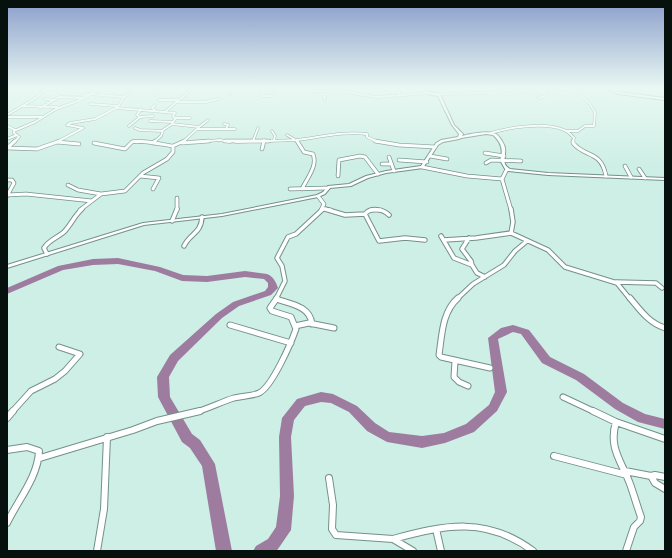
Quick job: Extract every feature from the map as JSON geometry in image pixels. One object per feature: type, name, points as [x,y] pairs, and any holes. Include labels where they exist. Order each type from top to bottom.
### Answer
[{"type":"street","points":[[7,148],[18,138],[13,133],[16,130],[48,114]]},
{"type":"street","points":[[7,148],[36,150],[57,142],[83,128],[67,126],[70,123],[95,119],[104,114]]},
{"type":"street","points":[[138,114],[140,117]]},
{"type":"street","points":[[153,143],[161,136],[163,131],[173,123],[175,118],[173,114]]},
{"type":"street","points":[[448,114],[454,126],[460,132],[460,137]]},
{"type":"street","points":[[422,167],[427,162],[435,147],[442,141],[519,127],[539,127],[577,132],[585,126],[594,126],[595,114]]},
{"type":"street","points":[[7,116],[43,117]]},
{"type":"street","points":[[129,126],[140,117],[153,116]]},
{"type":"street","points":[[175,118],[190,118]]},
{"type":"street","points":[[182,143],[208,120]]},
{"type":"street","points":[[150,122],[173,123],[198,128],[235,129]]},
{"type":"street","points":[[224,124],[228,125],[226,129]]},
{"type":"street","points":[[7,126],[16,130]]},
{"type":"street","points":[[134,128],[140,130],[163,131]]},
{"type":"street","points":[[252,141],[256,136],[258,128]]},
{"type":"street","points":[[272,131],[275,136],[274,140]]},
{"type":"street","points":[[566,131],[574,138],[573,143],[577,149],[597,158],[605,168],[606,176]]},
{"type":"street","points":[[94,143],[126,149],[133,142],[143,141],[174,146],[182,143],[220,140],[231,142],[296,140],[334,134],[357,133],[367,134],[371,140],[393,144],[435,147]]},
{"type":"street","points":[[491,133],[496,136],[505,150],[503,158],[508,169]]},
{"type":"street","points":[[287,135],[296,140],[304,152],[313,154],[315,158],[310,177],[304,181],[302,189]]},
{"type":"street","points":[[8,138],[16,136]]},
{"type":"street","points":[[262,149],[264,140]]},
{"type":"street","points":[[57,142],[79,144]]},
{"type":"street","points":[[390,148],[393,144]]},
{"type":"street","points":[[68,185],[78,190],[101,194],[125,191],[148,169],[167,159],[173,152],[174,146]]},
{"type":"street","points":[[485,153],[520,161]]},
{"type":"street","points":[[430,156],[447,159]]},
{"type":"street","points":[[338,176],[339,160],[355,157],[365,157],[378,174]]},
{"type":"street","points":[[389,157],[394,170]]},
{"type":"street","points":[[486,163],[489,160],[503,158]]},
{"type":"street","points":[[399,160],[427,162]]},
{"type":"street","points":[[382,164],[391,164]]},
{"type":"street","points":[[625,166],[632,178]]},
{"type":"street","points":[[290,189],[328,188],[350,185],[378,174],[394,170],[422,167],[468,176],[502,179]]},
{"type":"street","points":[[508,169],[548,174],[665,179]]},
{"type":"street","points":[[508,169],[502,179],[509,200],[513,222],[511,233]]},
{"type":"street","points":[[639,169],[645,178]]},
{"type":"street","points":[[140,176],[160,179],[156,182],[153,189]]},
{"type":"street","points":[[7,180],[12,180],[14,183],[8,196]]},
{"type":"street","points":[[7,267],[137,226],[202,218],[318,196],[324,193],[328,188]]},
{"type":"street","points":[[8,196],[26,194],[92,201]]},
{"type":"street","points":[[47,254],[44,248],[48,242],[64,232],[71,218],[101,194]]},
{"type":"street","points":[[40,458],[157,421],[184,416],[211,408],[234,398],[260,393],[274,376],[291,343],[295,326],[289,316],[270,310],[270,306],[280,293],[285,281],[282,266],[277,258],[288,237],[295,235],[323,209],[324,204],[318,196]]},
{"type":"street","points":[[172,221],[177,212],[177,198]]},
{"type":"street","points":[[323,209],[345,215],[365,214],[369,211],[380,210],[385,211],[389,215]]},
{"type":"street","points":[[365,214],[379,241],[405,238],[425,240]]},
{"type":"street","points":[[184,246],[186,240],[198,232],[202,225],[202,218]]},
{"type":"street","points":[[472,266],[454,258],[443,238],[468,238],[511,233],[548,250],[566,267],[615,282],[656,283],[662,288]]},
{"type":"street","points":[[468,238],[462,249],[471,261],[472,266],[477,273],[485,277]]},
{"type":"street","points":[[490,368],[443,358],[439,355],[444,320],[453,302],[473,284],[504,265],[527,241]]},
{"type":"street","points":[[615,282],[649,320],[656,325],[665,328]]},
{"type":"street","points":[[276,299],[302,308],[308,312],[312,317],[312,324]]},
{"type":"street","points":[[295,326],[300,324],[312,324],[334,328]]},
{"type":"street","points":[[230,325],[291,343]]},
{"type":"street","points":[[7,418],[31,391],[55,379],[65,371],[80,354],[59,347]]},
{"type":"street","points":[[456,361],[454,374],[455,380],[468,386]]},
{"type":"street","points":[[563,397],[616,422],[665,439]]},
{"type":"street","points":[[616,422],[614,429],[616,455],[626,473],[641,519],[634,527],[626,551]]},
{"type":"street","points":[[97,551],[102,535],[106,497],[105,472],[108,437]]},
{"type":"street","points":[[7,450],[21,447],[31,447],[39,451],[40,458],[35,472],[14,507],[7,523]]},
{"type":"street","points":[[554,456],[626,473],[665,477]]},
{"type":"street","points":[[651,476],[655,483],[665,489]]},
{"type":"street","points":[[329,478],[333,505],[332,529],[336,535],[355,538],[393,539],[436,529],[468,526],[489,528],[514,537],[533,551]]},
{"type":"street","points":[[436,529],[441,551]]},
{"type":"street","points":[[393,539],[413,551]]},
{"type":"waterway","points":[[7,291],[61,268],[93,262],[118,261],[157,269],[182,278],[207,279],[245,274],[267,277],[272,283],[273,288],[268,293],[236,304],[219,316],[174,358],[163,377],[164,397],[187,438],[195,444],[208,464],[224,551]]},
{"type":"waterway","points":[[261,551],[273,544],[283,530],[287,496],[285,437],[288,418],[301,402],[321,397],[333,399],[353,409],[371,427],[387,437],[422,442],[445,438],[470,428],[493,408],[501,392],[493,338],[505,330],[513,328],[525,332],[546,360],[580,377],[619,406],[642,418],[665,424]]}]
